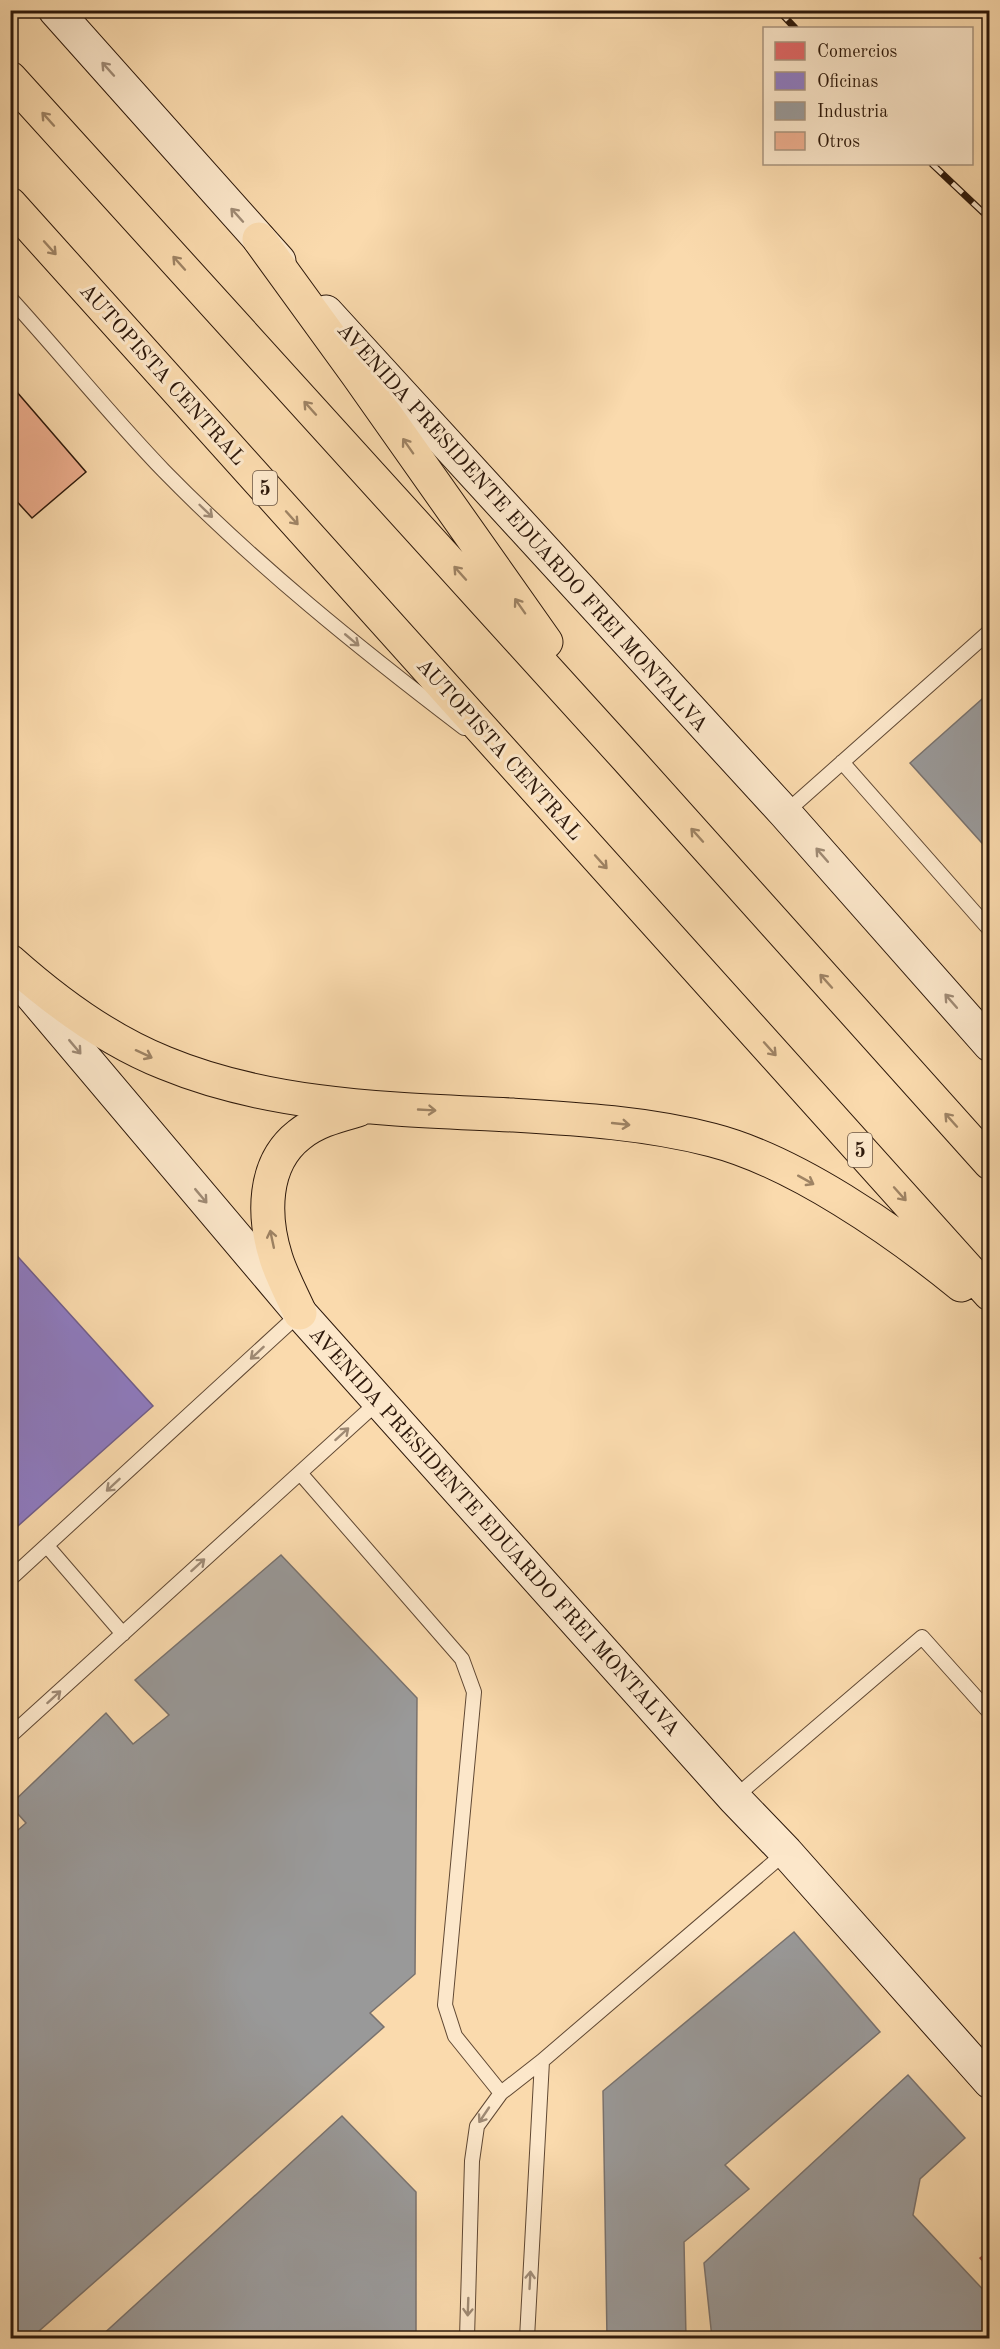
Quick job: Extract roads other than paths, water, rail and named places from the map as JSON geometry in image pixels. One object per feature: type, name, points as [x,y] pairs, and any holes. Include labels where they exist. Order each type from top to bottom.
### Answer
[{"type":"highway","points":[[10,78],[626,757],[990,1163]]},
{"type":"highway","name":"AUTOPISTA CENTRAL","points":[[10,204],[990,1294]]},
{"type":"highway","points":[[259,239],[364,383],[626,757]]},
{"type":"highway","points":[[10,961],[82,1018],[126,1045],[164,1063],[250,1090],[368,1107],[550,1117],[626,1124],[715,1140],[766,1159],[861,1213],[940,1268],[990,1308]]},
{"type":"highway","points":[[300,1313],[276,1259],[271,1240],[267,1211],[270,1183],[282,1154],[300,1134],[332,1117],[368,1107]]},
{"type":"main road","name":"AVENIDA PRESIDENTE EDUARDO FREI MONTALVA","points":[[55,10],[259,239],[785,813],[990,1045]]},
{"type":"main road","name":"AVENIDA PRESIDENTE EDUARDO FREI MONTALVA","points":[[10,970],[300,1313],[990,2082]]},
{"type":"lane","points":[[10,298],[164,470],[260,563],[390,672],[520,772]]},
{"type":"lane","points":[[785,813],[990,631]]},
{"type":"lane","points":[[842,762],[990,930]]},
{"type":"lane","points":[[10,1579],[300,1313]]},
{"type":"lane","points":[[10,1736],[379,1401]]},
{"type":"lane","points":[[300,1473],[462,1659],[474,1692],[445,2005],[455,2036],[501,2093]]},
{"type":"lane","points":[[47,1546],[123,1634]]},
{"type":"lane","points":[[734,1798],[922,1637],[990,1713]]},
{"type":"lane","points":[[467,2338],[472,2161],[477,2126],[501,2093],[542,2061],[786,1852]]},
{"type":"lane","points":[[527,2338],[542,2061]]},
{"type":"railway","points":[[778,10],[794,27]]},
{"type":"railway","points":[[933,165],[990,219]]}]
